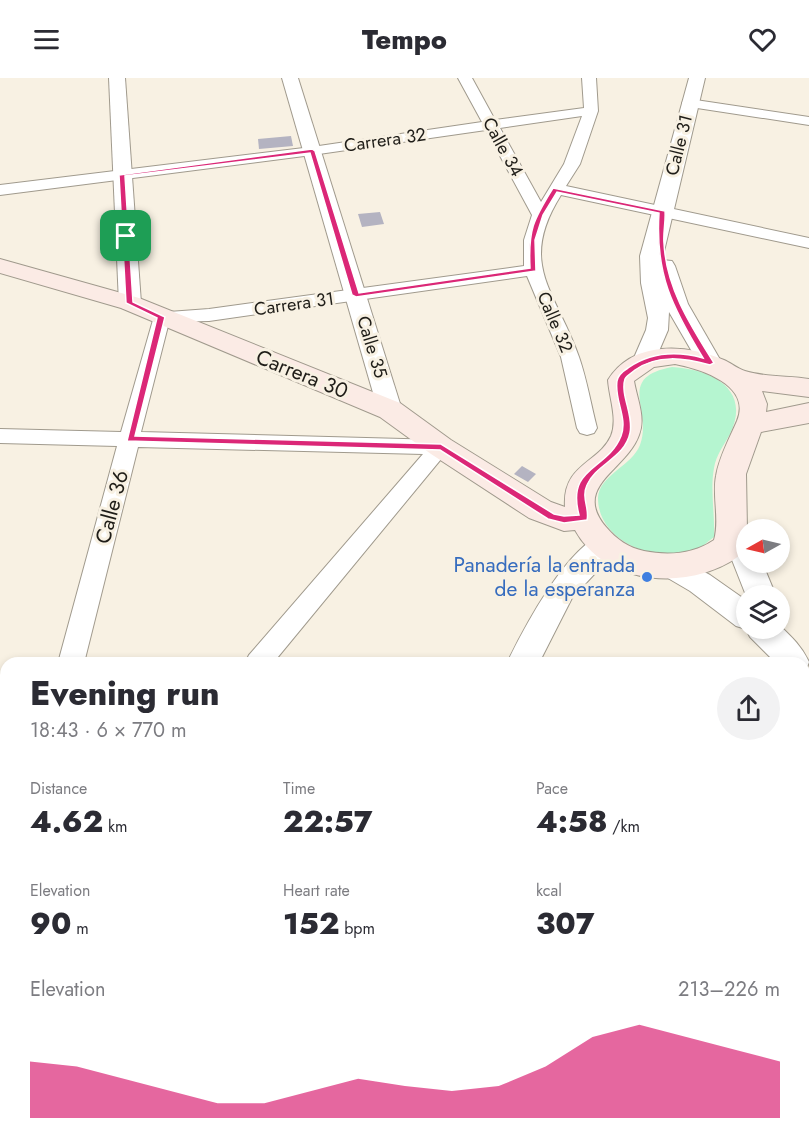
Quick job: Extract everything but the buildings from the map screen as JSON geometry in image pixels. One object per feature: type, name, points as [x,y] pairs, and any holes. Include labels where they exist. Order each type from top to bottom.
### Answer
[{"type":"main road","name":"Carrera 30","points":[[0,266],[130,303],[390,410],[441,447],[552,516],[564,519],[584,518]]},
{"type":"main road","points":[[675,356],[710,363],[737,379],[749,394],[753,408],[752,418],[730,480],[733,527],[728,547],[709,560],[691,565],[671,566],[624,558],[604,545],[584,518],[580,501],[581,487],[587,476],[616,453],[626,435],[627,413],[622,396],[621,380],[630,369],[645,360],[675,356]]},
{"type":"main road","points":[[737,379],[809,388]]},
{"type":"main road","points":[[748,426],[809,413]]},
{"type":"street","points":[[117,78],[130,303]]},
{"type":"street","name":"Calle 35","points":[[290,78],[390,410]]},
{"type":"street","name":"Calle 34","points":[[465,78],[540,215]]},
{"type":"street","points":[[540,215],[572,164],[591,111],[589,78]]},
{"type":"street","name":"Calle 31","points":[[645,360],[657,330],[659,318],[652,283],[651,256],[697,78]]},
{"type":"street","points":[[689,103],[809,121]]},
{"type":"street","name":"Carrera 32","points":[[0,190],[312,151],[591,111]]},
{"type":"street","points":[[556,189],[809,243]]},
{"type":"street","name":"Calle 31","points":[[662,212],[660,243],[667,280],[683,320],[710,363]]},
{"type":"street","name":"Calle 32","points":[[540,215],[532,240],[533,270],[570,357],[587,428]]},
{"type":"street","name":"Carrera 31","points":[[161,317],[209,315],[533,270]]},
{"type":"street","name":"Calle 36","points":[[73,657],[161,317]]},
{"type":"street","points":[[0,436],[441,447]]},
{"type":"street","points":[[263,657],[441,447]]},
{"type":"street","points":[[733,527],[736,534]]},
{"type":"street","points":[[526,657],[562,590],[604,545]]},
{"type":"street","points":[[671,566],[736,609]]},
{"type":"green space","points":[[672,367],[701,372],[713,377],[724,384],[732,394],[736,405],[730,434],[718,454],[714,468],[712,485],[714,537],[696,550],[665,555],[633,547],[619,538],[608,527],[601,514],[598,498],[604,483],[630,459],[640,445],[643,432],[640,387],[645,379],[655,372]]},
{"type":"place","name":"Panadería la entrada de la esperanza","points":[[647,577]]},
{"type":"route","points":[[312,151],[356,295],[533,270],[532,240],[540,215],[556,189],[662,212],[660,243],[667,280],[683,320],[710,363],[692,357],[660,357],[645,360],[625,374],[621,380],[628,423],[626,435],[616,453],[587,476],[581,487],[580,501],[584,518],[564,519],[552,516],[441,447],[130,438],[161,317],[130,303],[126,236],[122,175],[312,151]]}]
